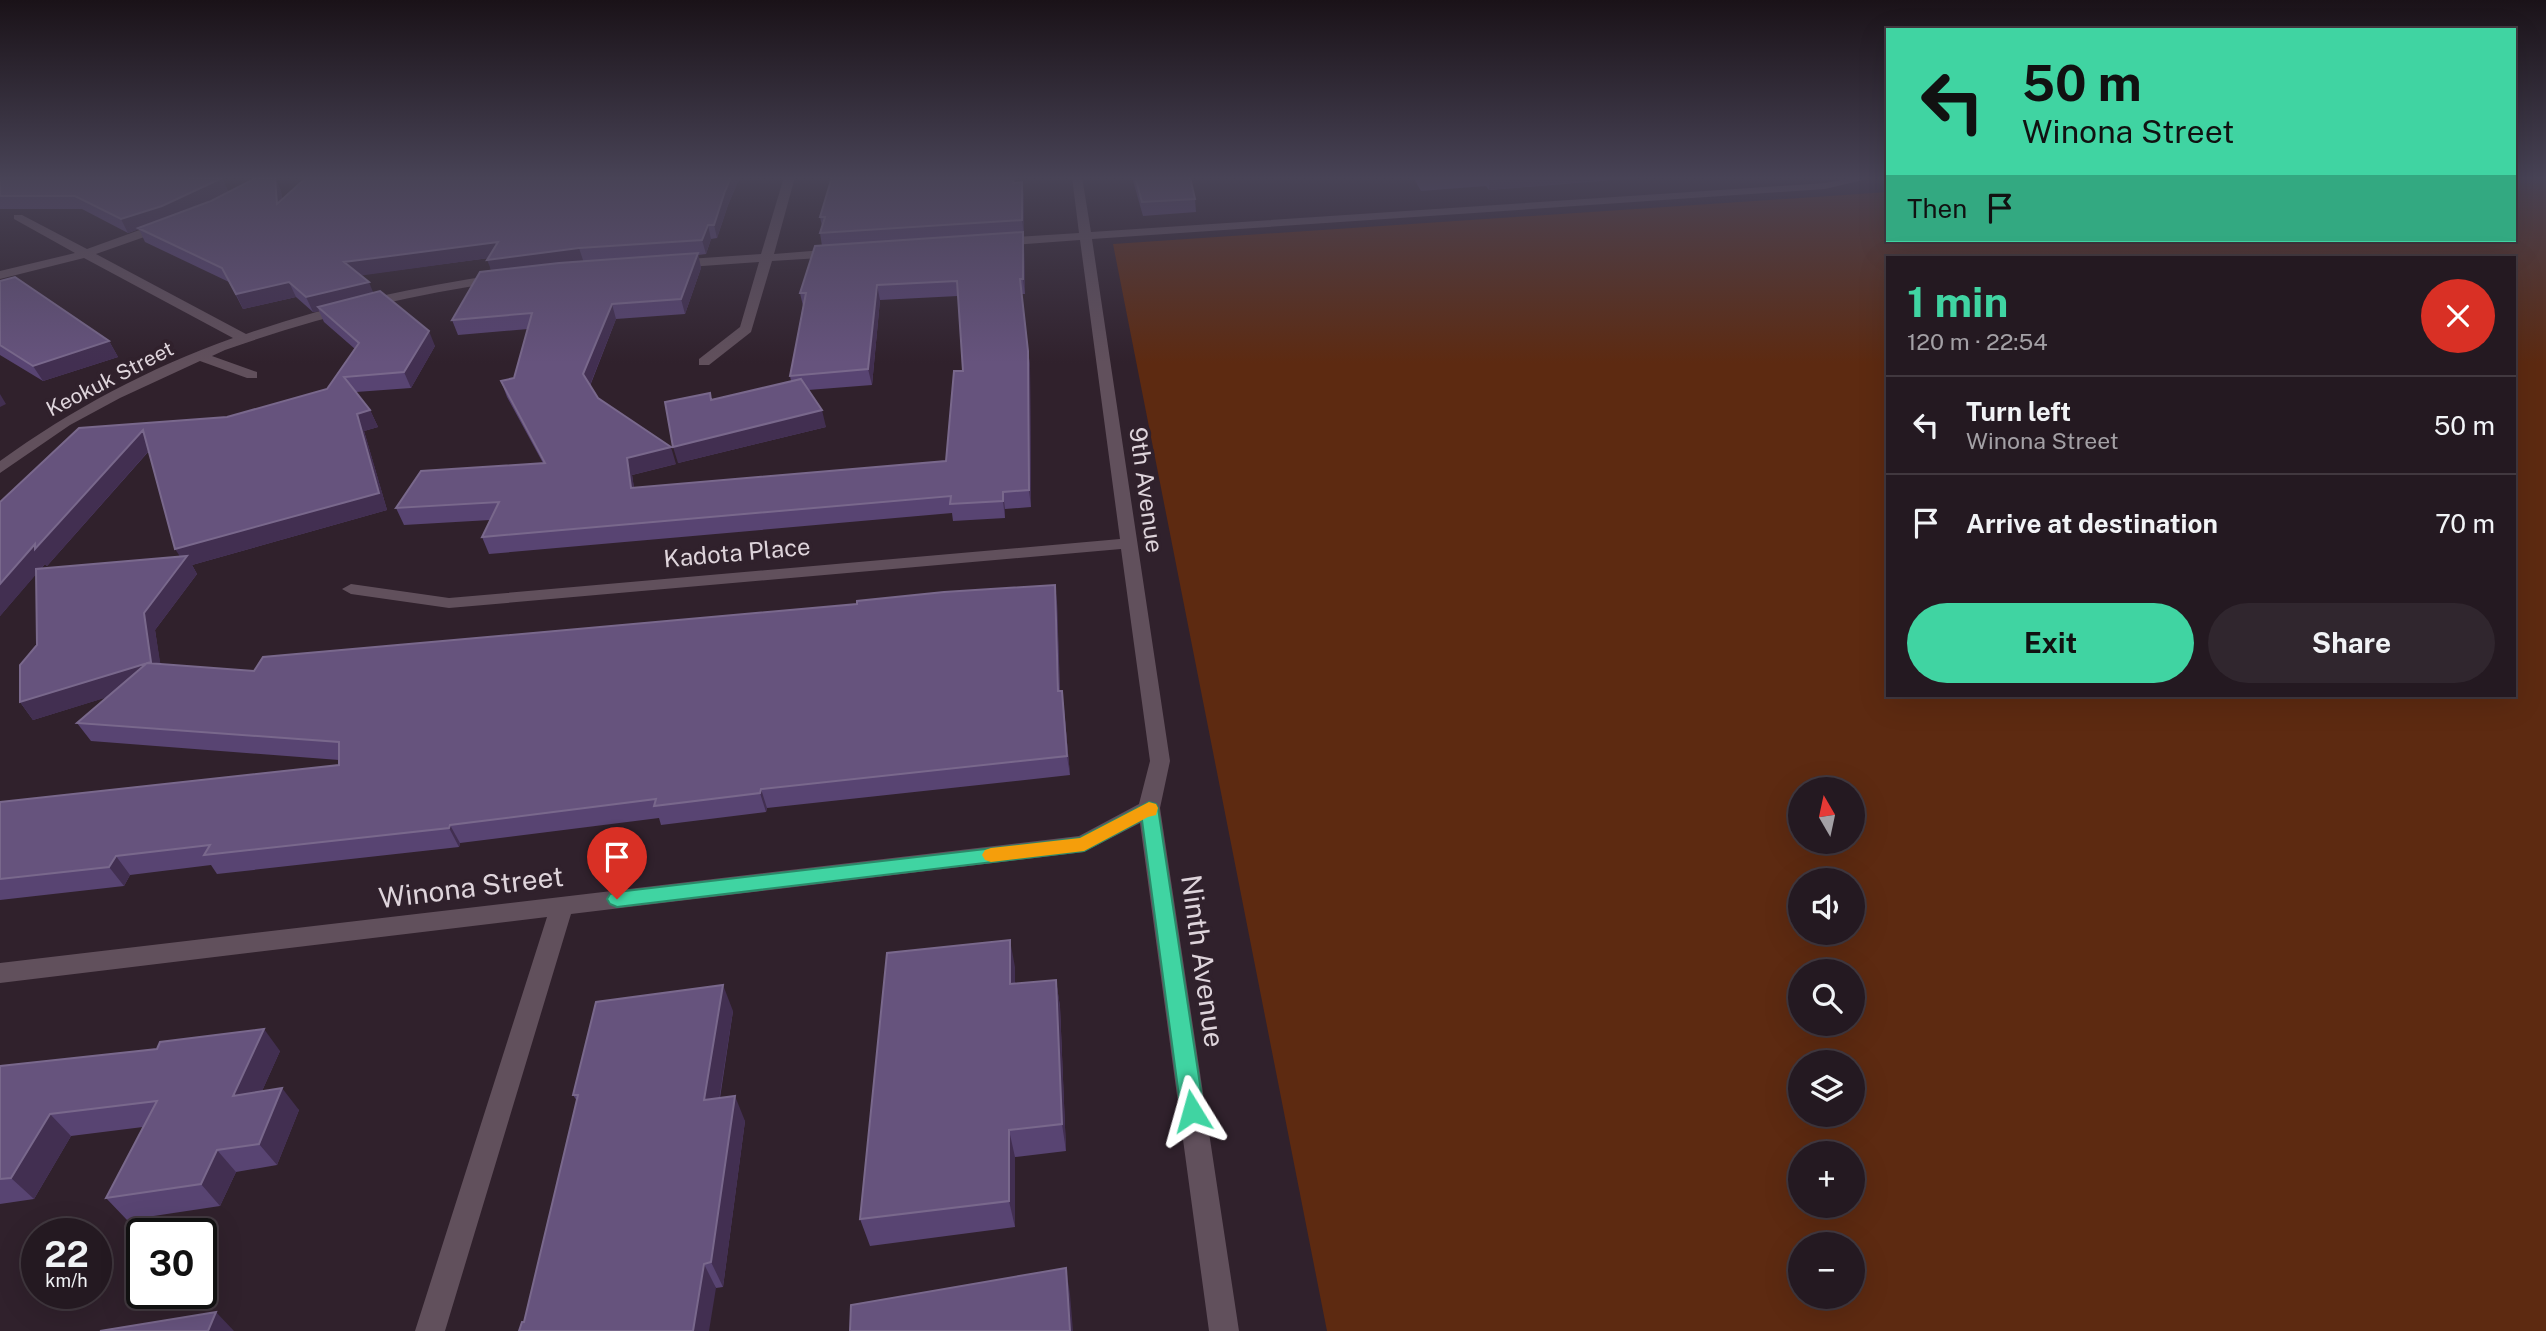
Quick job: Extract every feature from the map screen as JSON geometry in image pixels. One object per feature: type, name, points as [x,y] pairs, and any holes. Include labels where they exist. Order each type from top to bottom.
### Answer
[{"type":"street","points":[[57,239],[245,339]]},
{"type":"street","points":[[0,275],[84,254],[126,239]]},
{"type":"street","points":[[704,362],[746,329],[772,239]]},
{"type":"street","points":[[988,243],[1042,239]]},
{"type":"street","name":"9th Avenue","points":[[1086,239],[1160,761],[1149,808]]},
{"type":"street","points":[[657,265],[849,252]]},
{"type":"street","name":"Keokuk Street","points":[[0,468],[65,422],[154,376],[245,339],[377,299],[514,276]]},
{"type":"street","points":[[202,357],[252,375]]},
{"type":"street","name":"Kadota Place","points":[[351,589],[449,603],[1129,543]]},
{"type":"street","name":"Winona Street","points":[[0,973],[1084,844],[1149,808]]},
{"type":"street","name":"Ninth Avenue","points":[[1149,808],[1224,1331]]},
{"type":"street","points":[[430,1331],[562,906]]},
{"type":"shaded area","points":[[1186,239],[2516,242],[2516,239],[2546,239],[2546,1331],[1327,1331],[1113,244]]},
{"type":"building","points":[[161,239],[702,239],[579,248],[487,260],[498,242],[344,262],[369,282],[306,297],[289,282],[236,294],[222,268]]},
{"type":"building","points":[[917,239],[1023,239],[1023,279],[1020,279],[1028,351],[1029,490],[1003,492],[1003,501],[950,504],[951,496],[482,537],[499,502],[396,508],[421,471],[545,463],[501,381],[514,378],[532,313],[452,320],[480,272],[559,263],[698,253],[681,299],[612,304],[583,374],[598,398],[671,447],[627,458],[631,488],[946,461],[954,371],[963,371],[957,281],[877,285],[868,369],[790,376],[806,293],[800,293],[815,246]]},
{"type":"building","points":[[15,277],[109,341],[33,366],[0,345],[0,281]]},
{"type":"building","points":[[380,291],[429,331],[404,372],[344,377],[370,410],[357,414],[379,493],[175,549],[143,430],[0,584],[0,502],[79,428],[227,417],[327,389],[359,343],[318,307]]},
{"type":"building","points":[[801,379],[822,410],[673,447],[665,402],[710,393],[711,400]]},
{"type":"building","points":[[187,556],[144,613],[151,662],[20,702],[20,665],[37,645],[36,569]]},
{"type":"building","points":[[1055,585],[1058,691],[1062,691],[1067,756],[761,789],[760,793],[654,806],[656,799],[450,825],[449,828],[204,855],[210,845],[116,856],[109,867],[0,879],[0,802],[339,765],[339,742],[77,723],[147,663],[254,671],[263,657],[857,604],[857,601],[944,592]]},
{"type":"building","points":[[1010,940],[1010,984],[1056,980],[1062,1124],[1009,1130],[1009,1201],[860,1219],[887,953]]},
{"type":"building","points":[[723,985],[704,1100],[735,1096],[711,1262],[704,1264],[693,1331],[519,1331],[524,1322],[578,1095],[573,1095],[596,1002]]},
{"type":"building","points":[[264,1029],[233,1096],[282,1088],[259,1144],[217,1150],[201,1184],[106,1198],[157,1101],[50,1114],[11,1178],[0,1179],[0,1066],[157,1049],[160,1042]]},
{"type":"building","points":[[1066,1268],[1070,1331],[850,1331],[851,1305]]},
{"type":"building","points":[[216,1312],[208,1331],[100,1331]]},
{"type":"slow traffic","points":[[991,855],[1084,844],[1149,808],[1150,811]]},
{"type":"route","points":[[617,899],[1084,844],[1149,808],[1192,1111]]}]
